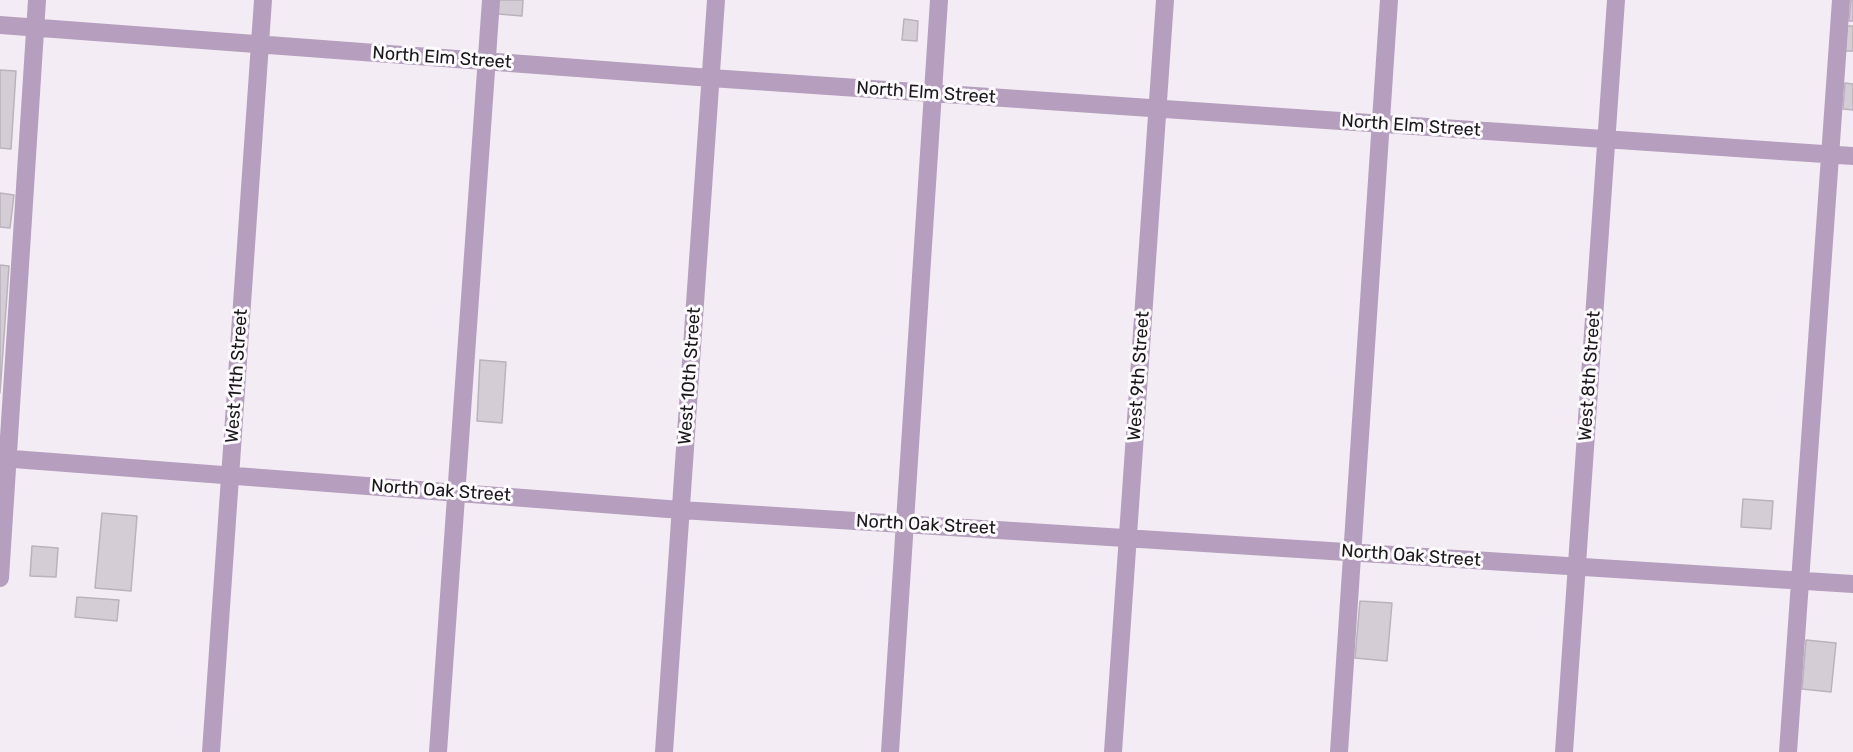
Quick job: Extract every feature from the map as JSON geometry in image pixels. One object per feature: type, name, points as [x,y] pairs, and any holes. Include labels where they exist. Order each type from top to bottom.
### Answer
[{"type":"street","points":[[0,578],[4,458],[37,0]]},
{"type":"street","name":"West 11th Street","points":[[211,752],[263,0]]},
{"type":"street","points":[[438,752],[491,0]]},
{"type":"street","name":"West 10th Street","points":[[664,752],[716,0]]},
{"type":"street","points":[[890,752],[939,0]]},
{"type":"street","name":"West 9th Street","points":[[1113,752],[1165,0]]},
{"type":"street","points":[[1339,752],[1389,0]]},
{"type":"street","name":"West 8th Street","points":[[1564,752],[1616,0]]},
{"type":"street","points":[[1788,752],[1841,0]]},
{"type":"street","name":"North Elm Street","points":[[0,25],[711,78],[1853,156]]},
{"type":"street","name":"North Oak Street","points":[[4,458],[681,510],[1853,584]]},
{"type":"building","points":[[499,0],[523,0],[522,16],[498,14]]},
{"type":"building","points":[[1851,0],[1853,0],[1853,21],[1849,21]]},
{"type":"building","points":[[904,19],[918,21],[917,41],[902,40]]},
{"type":"building","points":[[1847,26],[1853,26],[1853,51],[1845,51]]},
{"type":"building","points":[[0,70],[16,71],[11,149],[0,148]]},
{"type":"building","points":[[1845,83],[1853,84],[1853,110],[1843,109]]},
{"type":"building","points":[[0,193],[14,195],[10,228],[0,227]]},
{"type":"building","points":[[0,265],[9,266],[0,393]]},
{"type":"building","points":[[480,360],[506,362],[502,423],[477,421]]},
{"type":"building","points":[[1743,499],[1773,501],[1771,529],[1741,527]]},
{"type":"building","points":[[102,513],[137,516],[131,591],[95,588]]},
{"type":"building","points":[[32,546],[58,548],[56,577],[30,576]]},
{"type":"building","points":[[77,597],[119,600],[117,621],[75,617]]},
{"type":"building","points":[[1360,601],[1392,603],[1387,661],[1355,658]]},
{"type":"building","points":[[1806,640],[1836,643],[1831,692],[1802,689]]}]
